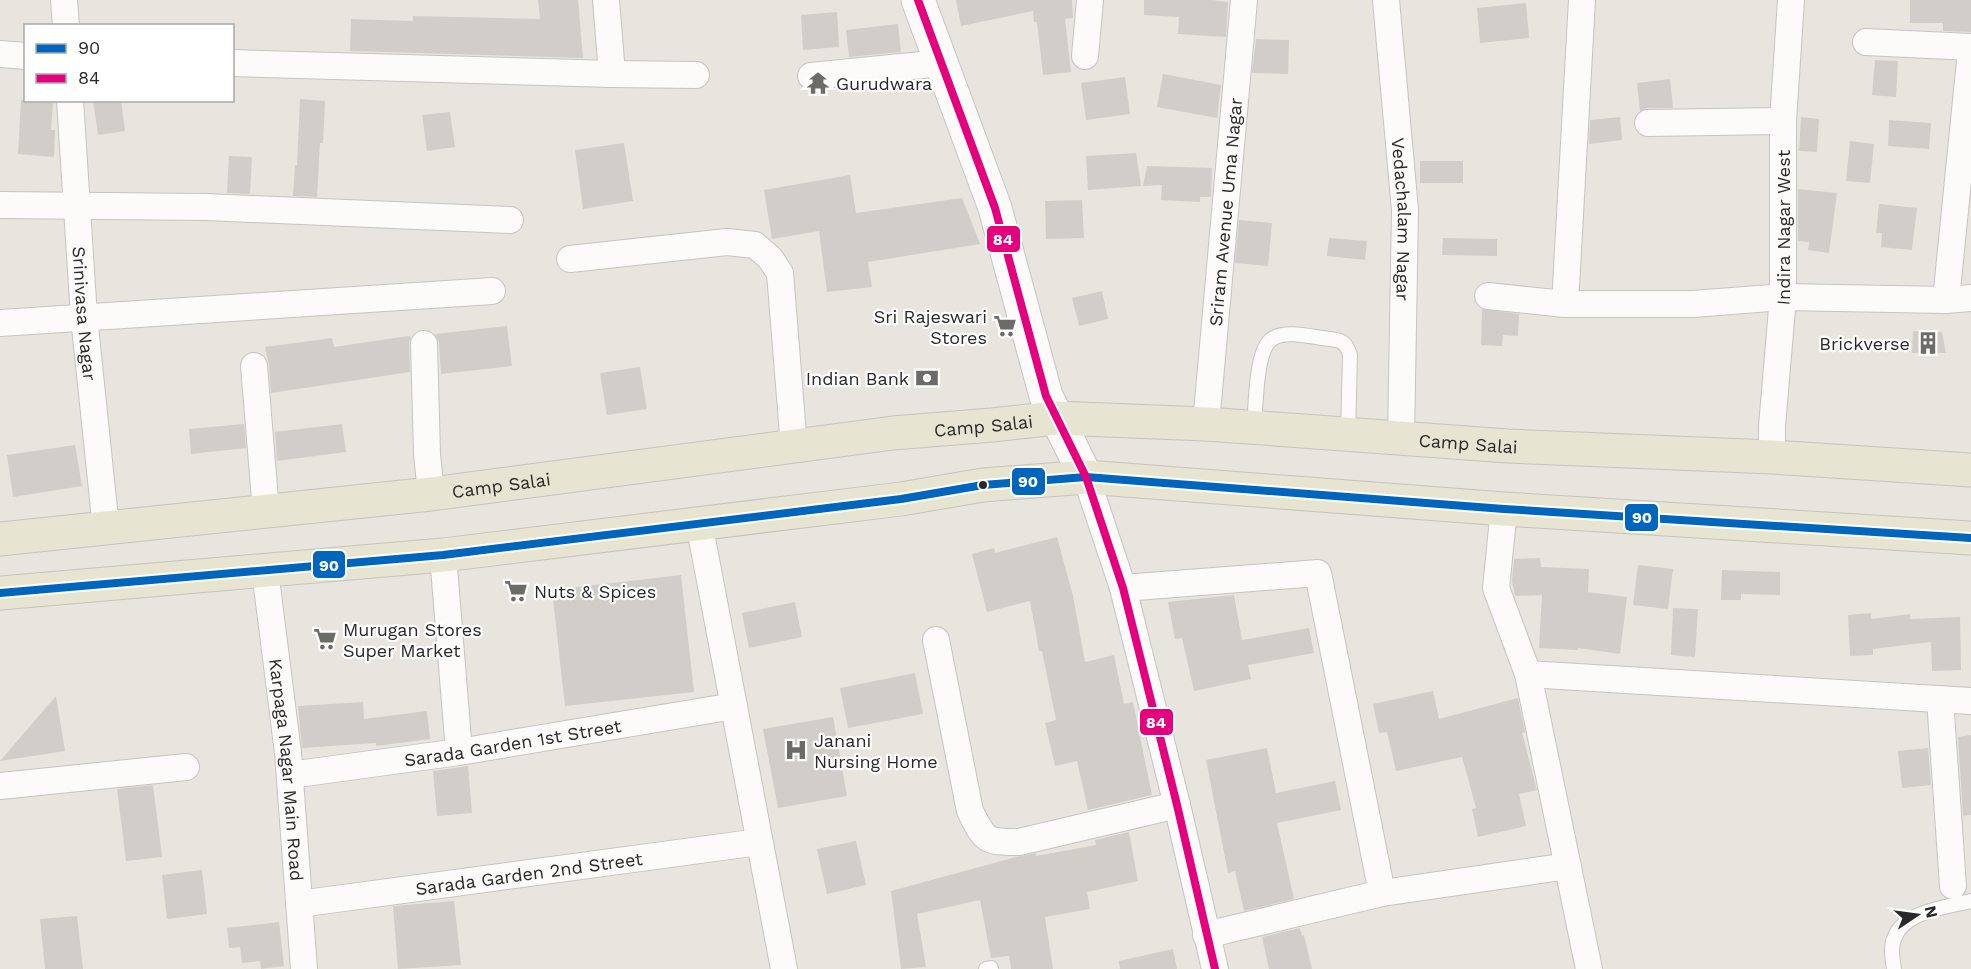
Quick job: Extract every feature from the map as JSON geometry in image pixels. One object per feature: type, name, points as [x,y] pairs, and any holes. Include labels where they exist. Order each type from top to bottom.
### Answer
[{"type":"main road","name":"Camp Salai","points":[[0,539],[431,494],[893,433],[1056,418],[1206,424],[1508,446],[1772,457],[1971,470]]},
{"type":"main road","points":[[0,593],[443,555],[901,499],[983,485],[1086,477],[1503,509],[1971,538]]},
{"type":"street","points":[[64,0],[66,24]]},
{"type":"street","points":[[606,0],[612,74]]},
{"type":"street","points":[[918,0],[996,208],[1046,396],[1086,477],[1122,588],[1177,805],[1215,969]]},
{"type":"street","points":[[1084,56],[1090,0]]},
{"type":"street","name":"Sriram Avenue Uma Nagar","points":[[1206,424],[1244,0]]},
{"type":"street","name":"Vedachalam Nagar","points":[[1386,0],[1405,210],[1401,439]]},
{"type":"street","points":[[1565,303],[1582,0]]},
{"type":"street","name":"Indira Nagar West","points":[[1772,457],[1772,426],[1783,297],[1783,121],[1791,0]]},
{"type":"street","points":[[1866,42],[1971,49],[1946,300]]},
{"type":"street","points":[[0,54],[24,56]]},
{"type":"street","points":[[234,63],[696,75]]},
{"type":"street","points":[[811,76],[942,63]]},
{"type":"street","name":"Srinivasa Nagar","points":[[70,102],[84,317],[106,528]]},
{"type":"street","points":[[1648,123],[1783,121]]},
{"type":"street","points":[[0,205],[206,207],[510,220]]},
{"type":"street","points":[[570,259],[727,242],[755,245],[771,258],[780,273],[794,447]]},
{"type":"street","points":[[0,323],[492,291]]},
{"type":"street","points":[[1488,296],[1565,303],[1693,304],[1783,297],[1946,300],[1971,298]]},
{"type":"street","points":[[424,344],[427,454],[431,494]]},
{"type":"street","points":[[254,366],[266,511]]},
{"type":"street","points":[[1503,509],[1496,588],[1528,674],[1589,969]]},
{"type":"street","points":[[699,523],[784,969]]},
{"type":"street","points":[[443,555],[459,752]]},
{"type":"street","name":"Karpaga Nagar Main Road","points":[[265,571],[290,775],[304,969]]},
{"type":"street","points":[[1122,588],[1318,573],[1382,893]]},
{"type":"street","points":[[936,640],[970,811],[980,832],[988,840],[1019,842],[1177,805]]},
{"type":"street","points":[[1528,674],[1971,701]]},
{"type":"street","points":[[1940,699],[1962,894]]},
{"type":"street","name":"Sarada Garden 1st Street","points":[[290,775],[459,752],[734,706]]},
{"type":"street","points":[[0,786],[186,767]]},
{"type":"street","name":"Sarada Garden 2nd Street","points":[[299,904],[759,842]]},
{"type":"street","points":[[1206,935],[1382,893],[1568,867]]},
{"type":"lane","points":[[1254,428],[1260,361],[1264,348],[1271,339],[1284,335],[1311,336],[1340,340],[1348,346],[1350,355],[1348,435]]},
{"type":"lane","points":[[1894,969],[1892,947],[1900,927],[1921,913],[1962,894]]},
{"type":"lane","points":[[986,969],[991,968]]},
{"type":"building","points":[[538,0],[578,0],[583,58],[350,51],[351,19],[413,21],[413,16],[540,19]]},
{"type":"building","points":[[956,0],[1072,0],[1073,18],[1065,19],[1071,72],[1043,75],[1037,22],[1034,22],[1033,11],[961,26]]},
{"type":"building","points":[[1144,0],[1228,2],[1226,37],[1178,34],[1179,17],[1144,15]]},
{"type":"building","points":[[1910,0],[1971,0],[1971,32],[1943,31],[1943,23],[1910,23]]},
{"type":"building","points":[[1526,3],[1529,38],[1480,43],[1477,8]]},
{"type":"building","points":[[837,12],[839,47],[803,50],[801,15]]},
{"type":"building","points":[[898,24],[901,52],[849,57],[846,30]]},
{"type":"building","points":[[1256,39],[1289,40],[1288,74],[1252,73]]},
{"type":"building","points":[[1875,60],[1898,61],[1896,97],[1872,95]]},
{"type":"building","points":[[1163,74],[1221,85],[1217,118],[1157,107]]},
{"type":"building","points":[[1125,77],[1130,114],[1086,120],[1081,83]]},
{"type":"building","points":[[1670,79],[1673,108],[1648,108],[1640,111],[1637,83]]},
{"type":"building","points":[[300,99],[325,101],[317,197],[293,196]]},
{"type":"building","points":[[21,100],[24,102],[53,102],[51,130],[55,130],[54,157],[18,154]]},
{"type":"building","points":[[93,102],[121,102],[125,131],[98,135]]},
{"type":"building","points":[[450,112],[455,147],[427,151],[422,115]]},
{"type":"building","points":[[1620,117],[1622,140],[1589,144],[1590,120]]},
{"type":"building","points":[[1801,117],[1819,119],[1817,152],[1799,151]]},
{"type":"building","points":[[1889,120],[1931,123],[1929,149],[1888,146]]},
{"type":"building","points":[[1850,141],[1874,144],[1870,183],[1846,181]]},
{"type":"building","points":[[624,143],[633,201],[583,209],[575,150]]},
{"type":"building","points":[[1136,153],[1141,186],[1088,190],[1086,156]]},
{"type":"building","points":[[229,156],[252,157],[250,194],[227,193]]},
{"type":"building","points":[[1420,161],[1463,161],[1463,183],[1420,183]]},
{"type":"building","points":[[1147,166],[1212,168],[1211,197],[1200,197],[1200,202],[1161,200],[1162,185],[1143,186]]},
{"type":"building","points":[[850,175],[856,213],[962,198],[980,244],[868,262],[872,287],[827,292],[819,231],[772,239],[764,190]]},
{"type":"building","points":[[1798,189],[1837,193],[1829,253],[1808,250],[1809,242],[1798,241]]},
{"type":"building","points":[[1082,200],[1084,238],[1046,239],[1045,201]]},
{"type":"building","points":[[1879,204],[1917,208],[1912,250],[1881,247],[1882,233],[1876,233]]},
{"type":"building","points":[[1239,220],[1272,223],[1268,266],[1235,263]]},
{"type":"building","points":[[1329,238],[1367,241],[1365,260],[1327,256]]},
{"type":"building","points":[[1443,238],[1497,239],[1497,256],[1442,255]]},
{"type":"building","points":[[1102,291],[1108,319],[1079,326],[1072,298]]},
{"type":"building","points":[[1482,309],[1519,314],[1518,336],[1503,335],[1502,346],[1481,345]]},
{"type":"building","points":[[507,326],[512,366],[441,374],[439,343],[435,334]]},
{"type":"building","name":"Brickverse","points":[[1913,331],[1942,332],[1946,353],[1912,353]]},
{"type":"building","points":[[411,337],[410,372],[271,393],[265,347],[332,338],[334,347]]},
{"type":"building","points":[[640,367],[647,409],[607,415],[600,373]]},
{"type":"building","points":[[244,424],[246,448],[191,454],[189,429]]},
{"type":"building","points":[[342,424],[346,452],[277,461],[275,432]]},
{"type":"building","points":[[75,445],[82,486],[13,497],[7,455]]},
{"type":"building","points":[[1057,537],[1073,596],[1085,662],[1114,655],[1124,704],[1133,702],[1152,795],[1088,810],[1077,761],[1055,766],[1045,723],[1056,720],[1042,651],[1039,651],[1030,601],[987,612],[972,554],[994,548],[995,553]]},
{"type":"building","points":[[1540,558],[1541,567],[1589,569],[1588,592],[1627,597],[1620,654],[1578,648],[1578,650],[1539,648],[1542,595],[1515,596],[1512,581],[1514,559]]},
{"type":"building","points":[[1638,565],[1673,569],[1668,609],[1633,605]]},
{"type":"building","points":[[1722,570],[1780,572],[1780,595],[1741,594],[1741,600],[1721,600]]},
{"type":"building","points":[[681,575],[694,692],[565,706],[552,590]]},
{"type":"building","points":[[1234,595],[1242,640],[1309,628],[1314,653],[1248,665],[1251,679],[1194,691],[1182,638],[1175,639],[1168,602]]},
{"type":"building","points":[[795,602],[802,637],[749,648],[742,613]]},
{"type":"building","points":[[1673,608],[1698,609],[1695,657],[1671,655]]},
{"type":"building","points":[[1871,613],[1871,619],[1910,614],[1910,619],[1960,617],[1961,670],[1932,671],[1931,642],[1873,649],[1873,655],[1850,656],[1848,615]]},
{"type":"building","points":[[915,673],[923,714],[848,728],[840,688]]},
{"type":"building","points":[[1433,691],[1439,719],[1518,698],[1525,732],[1522,733],[1537,790],[1519,794],[1526,826],[1478,837],[1472,809],[1476,808],[1462,757],[1396,771],[1387,732],[1379,733],[1373,704]]},
{"type":"building","points":[[56,696],[65,751],[0,761]]},
{"type":"building","points":[[363,702],[364,719],[427,711],[430,739],[376,746],[376,743],[302,748],[298,706]]},
{"type":"building","points":[[833,717],[847,796],[778,808],[763,729]]},
{"type":"building","points":[[1971,735],[1971,815],[1963,816],[1958,737]]},
{"type":"building","points":[[1267,748],[1276,793],[1335,781],[1341,810],[1277,823],[1294,899],[1244,911],[1235,871],[1228,873],[1206,760]]},
{"type":"building","points":[[1928,748],[1931,785],[1902,788],[1898,751]]},
{"type":"building","points":[[468,766],[472,813],[437,816],[433,771]]},
{"type":"building","points":[[153,785],[162,857],[126,861],[117,789]]},
{"type":"building","points":[[1129,832],[1138,881],[1087,892],[1090,909],[1045,917],[1053,969],[1011,969],[1009,956],[991,958],[980,900],[917,914],[926,967],[901,969],[891,891],[1016,857],[1036,853],[1036,856],[1096,845],[1095,840]]},
{"type":"building","points":[[856,841],[866,885],[827,894],[817,849]]},
{"type":"building","points":[[202,870],[207,914],[167,919],[162,875]]},
{"type":"building","points":[[454,901],[461,965],[398,969],[393,906]]},
{"type":"building","points":[[77,916],[83,969],[45,969],[40,919]]},
{"type":"building","points":[[279,922],[284,966],[261,969],[260,961],[242,963],[240,947],[229,948],[227,928]]},
{"type":"building","points":[[1300,928],[1302,936],[1304,935],[1312,969],[1269,969],[1262,937]]},
{"type":"building","points":[[1173,949],[1177,969],[1120,969],[1119,961]]},
{"type":"transit line","name":"84","points":[[918,0],[995,208],[1046,396],[1086,477],[1123,588],[1215,969]]},
{"type":"transit line","name":"90","points":[[0,593],[443,555],[901,499],[983,485],[1086,477],[1504,509],[1971,538]]},
{"type":"place","name":"Gurudwara","points":[[818,83]]},
{"type":"place","name":"Sri Rajeswari Stores","points":[[1005,326]]},
{"type":"place","name":"Brickverse","points":[[1928,343]]},
{"type":"place","name":"Indian Bank","points":[[927,378]]},
{"type":"place","name":"Nuts & Spices","points":[[516,591]]},
{"type":"place","name":"Murugan Stores Super Market","points":[[325,639]]},
{"type":"place","name":"Janani Nursing Home","points":[[796,750]]}]
